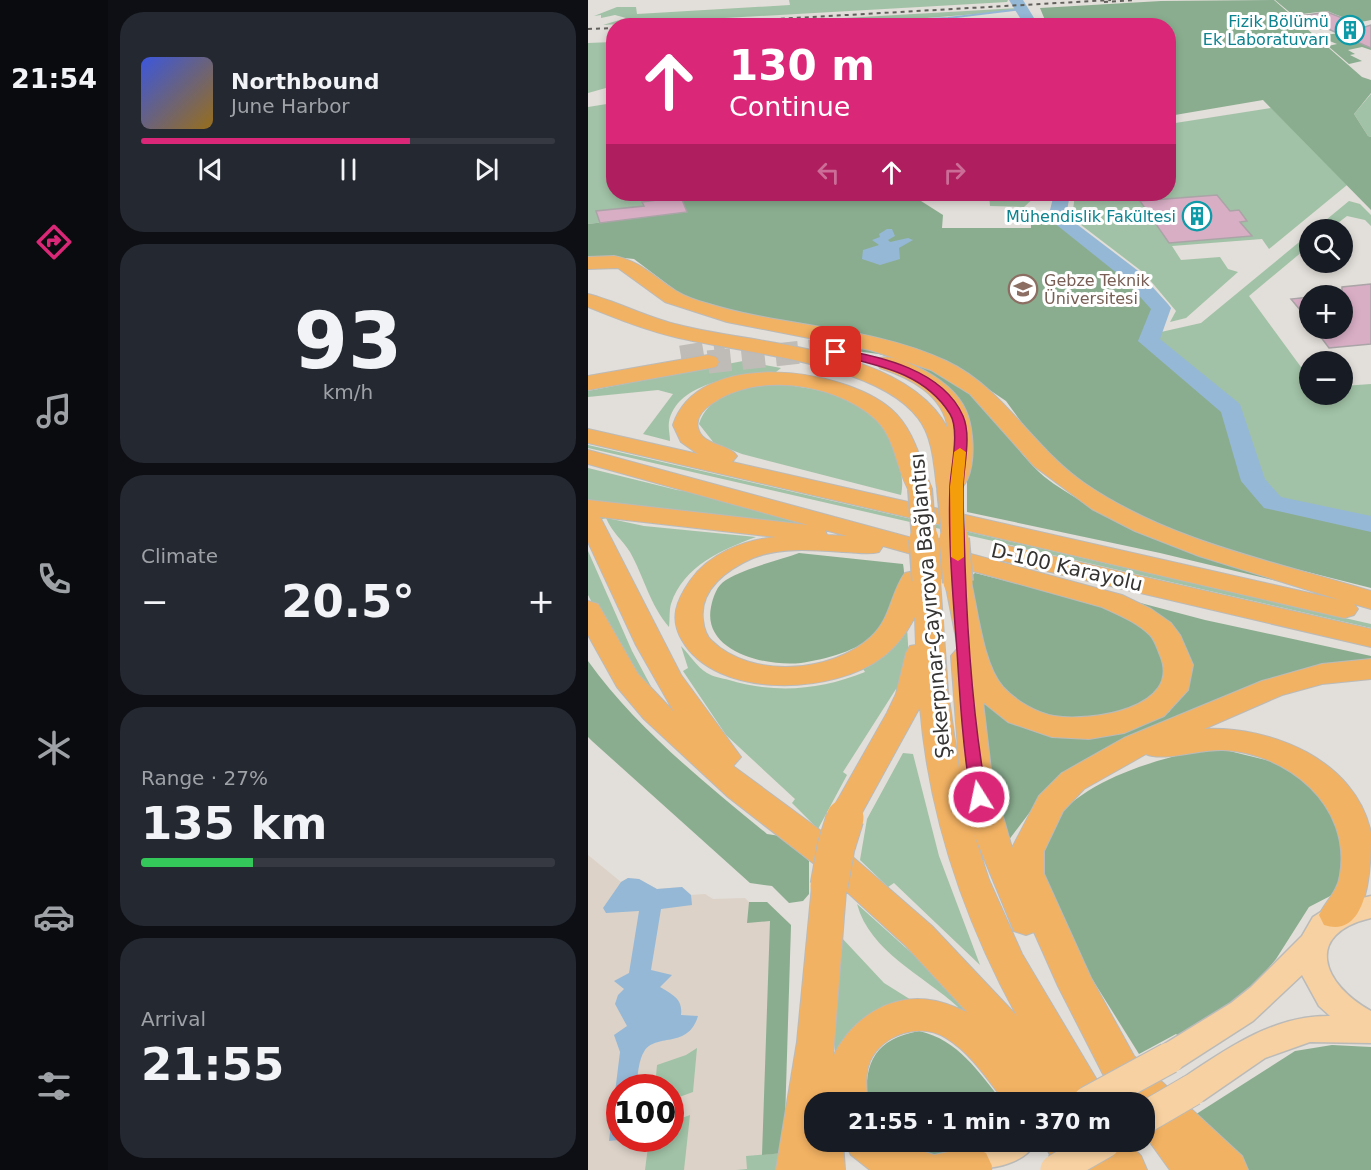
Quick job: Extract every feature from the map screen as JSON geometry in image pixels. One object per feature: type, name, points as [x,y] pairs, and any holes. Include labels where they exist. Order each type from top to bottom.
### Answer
[{"type":"highway","points":[[588,263],[614,261],[629,265],[639,270],[666,294],[734,318],[872,342],[929,362],[972,385],[993,404],[1046,465],[1089,498],[1141,525],[1371,600]]},
{"type":"highway","name":"Şekerpınar-Çayırova Bağlantısı","points":[[588,300],[640,321],[676,331],[810,358],[858,372],[897,390],[926,412],[938,432],[953,488],[935,574],[938,742],[961,847],[986,912],[1034,1011],[1084,1092]]},
{"type":"highway","name":"Şekerpınar-Çayırova Bağlantısı","points":[[588,314],[663,339],[845,378],[874,391],[902,412],[915,433],[920,489],[935,574],[979,797],[993,840],[1029,928],[1052,970],[1194,1170]]},
{"type":"highway","points":[[776,342],[810,340],[872,342]]},
{"type":"highway","points":[[821,350],[850,353],[898,366],[930,384],[942,394],[958,417],[960,446],[953,488]]},
{"type":"highway","points":[[588,374],[681,357]]},
{"type":"highway","points":[[588,383],[708,362]]},
{"type":"highway","points":[[870,500],[803,477],[713,453],[691,439],[685,422],[688,411],[711,392],[748,380],[788,379],[836,390],[862,399],[881,412],[894,426],[903,442],[913,477],[920,489]]},
{"type":"highway","name":"D-100 Karayolu","points":[[588,436],[1371,615]]},
{"type":"highway","points":[[588,456],[935,574],[978,667],[995,696],[1017,713],[1060,729],[1104,728],[1139,717],[1157,707],[1176,681],[1179,667],[1176,652],[1165,633],[1112,601],[1073,589],[935,574],[767,527],[589,515],[676,695],[707,738],[747,781],[919,936],[1015,1039],[1060,1092]]},
{"type":"highway","name":"D-100 Karayolu","points":[[588,456],[1371,638]]},
{"type":"highway","points":[[935,574],[909,602],[890,634],[870,652],[856,660],[822,672],[758,674],[725,664],[702,647],[690,626],[691,600],[704,580],[725,563],[762,547],[806,542],[935,574],[1293,635],[1371,651]]},
{"type":"highway","points":[[1200,546],[1371,592]]},
{"type":"highway","points":[[796,1170],[816,1042],[829,886],[836,847],[857,786],[913,691],[935,574]]},
{"type":"highway","points":[[588,610],[627,680],[655,712],[739,789],[820,848]]},
{"type":"highway","points":[[1228,1170],[1120,1068],[1076,986],[1035,897],[1027,874],[1027,851],[1038,822],[1050,804],[1073,781],[1135,746],[1272,688],[1322,674],[1371,669]]},
{"type":"highway","points":[[1073,781],[1157,747],[1212,739],[1246,742],[1279,753],[1309,768],[1332,788],[1349,811],[1358,833],[1361,852],[1359,873],[1353,892],[1336,915]]},
{"type":"highway","points":[[847,1092],[846,1072],[853,1051],[865,1036],[881,1023],[912,1014],[934,1015],[957,1025],[980,1043],[1021,1092]]},
{"type":"highway","points":[[816,1042],[819,1092]]},
{"type":"highway","points":[[824,1152],[825,1170]]},
{"type":"highway","points":[[874,1152],[902,1166],[924,1170]]},
{"type":"highway","points":[[1073,1152],[1089,1170]]},
{"type":"highway","points":[[1112,1152],[1127,1170]]},
{"type":"highway","points":[[1126,1152],[1139,1170]]},
{"type":"main road","points":[[1108,1092],[1169,1058],[1249,1007],[1313,944],[1322,927],[1336,915],[1354,909],[1371,907]]},
{"type":"main road","points":[[1313,944],[1312,964],[1319,985],[1335,1004],[1371,1028]]},
{"type":"main road","points":[[1155,1112],[1192,1090],[1254,1048],[1310,1029],[1371,1028]]},
{"type":"main road","points":[[960,1169],[997,1152]]},
{"type":"main road","points":[[1056,1170],[1087,1152]]},
{"type":"shaded area","points":[[588,855],[621,882],[628,878],[639,879],[657,889],[682,887],[691,895],[705,894],[713,899],[745,898],[749,902],[767,902],[791,925],[781,1170],[588,1170]]},
{"type":"green space","points":[[789,0],[1008,0],[1007,2],[726,18],[626,18],[615,15],[601,18],[601,15],[594,16],[617,7],[636,7],[637,14],[790,5]]},
{"type":"green space","points":[[1274,0],[1362,77],[1371,80],[1371,93],[1354,114],[1368,136],[1371,137],[1371,210],[1263,100],[1176,115],[1176,18],[1044,18],[1040,8],[1161,1]]},
{"type":"green space","points":[[1275,0],[1371,0],[1371,20],[1321,30],[1309,24],[1342,17],[1327,11],[1293,15]]},
{"type":"green space","points":[[1019,8],[1010,11],[920,18],[844,18]]},
{"type":"green space","points":[[1371,29],[1371,50],[1362,47],[1348,50],[1355,54],[1350,55],[1362,61],[1349,64],[1328,46],[1337,44],[1317,36]]},
{"type":"green space","points":[[606,42],[606,88],[588,93],[588,43]]},
{"type":"green space","points":[[1371,94],[1371,137],[1368,136],[1354,114]]},
{"type":"green space","points":[[606,104],[606,201],[682,201],[687,212],[588,224],[588,107]]},
{"type":"green space","points":[[1271,108],[1347,185],[1306,219],[1299,219],[1299,224],[1269,249],[1262,239],[1172,246],[1181,260],[1220,257],[1228,269],[1238,272],[1186,318],[1170,322],[1176,311],[1144,273],[1072,218],[1074,201],[1176,201],[1176,123]]},
{"type":"green space","points":[[682,201],[921,201],[943,215],[942,228],[1031,228],[1031,215],[1058,215],[1057,218],[1130,274],[1161,308],[1149,341],[1232,409],[1253,481],[1273,503],[1371,524],[1371,588],[1272,563],[1187,536],[1139,516],[1067,475],[1038,445],[1006,401],[945,360],[892,343],[725,311],[683,296],[634,259],[604,256],[588,259],[588,224],[687,212]]},
{"type":"green space","points":[[990,201],[1030,201],[1024,207],[990,206]]},
{"type":"green space","points":[[1349,201],[1360,204],[1371,215],[1371,226],[1365,220],[1347,216],[1343,219],[1327,219]]},
{"type":"green space","points":[[1299,242],[1299,254],[1249,296],[1299,364],[1299,405],[1353,405],[1353,385],[1371,384],[1371,524],[1273,503],[1253,481],[1232,409],[1149,341],[1152,334],[1201,323]]},
{"type":"green space","points":[[826,345],[888,354],[909,360],[948,377],[981,403],[1033,466],[1054,484],[1109,516],[1165,541],[1284,580],[1286,583],[1160,553],[967,512],[967,419],[898,360],[879,354],[823,347]]},
{"type":"green space","points":[[743,361],[781,368],[776,372],[713,382],[685,397],[675,408],[669,422],[670,441],[643,434],[673,394],[658,390],[588,397],[588,391]]},
{"type":"green space","points":[[762,384],[794,386],[831,393],[865,407],[878,417],[888,429],[902,475],[901,495],[742,454],[714,443],[699,424],[709,407],[724,396]]},
{"type":"green space","points":[[588,445],[1371,624],[1371,628],[588,448]]},
{"type":"green space","points":[[588,468],[677,490],[711,495],[841,532],[588,500]]},
{"type":"green space","points":[[588,514],[644,526],[756,537],[718,553],[694,569],[677,591],[671,604],[669,627],[652,600],[630,552],[606,518],[588,523]]},
{"type":"green space","points":[[588,551],[632,651],[661,705],[624,662],[588,595]]},
{"type":"green space","points":[[799,553],[903,564],[902,588],[883,626],[861,645],[831,656],[801,663],[787,664],[755,659],[727,646],[716,635],[711,622],[711,607],[720,585],[742,572]]},
{"type":"green space","points":[[975,573],[1113,608],[1151,630],[1169,655],[1158,694],[1116,720],[1046,719],[1014,705],[988,671],[972,594],[971,576]]},
{"type":"green space","points":[[1133,601],[1205,620],[1371,656],[1371,663],[1318,667],[1039,800],[1008,841],[995,803],[977,695],[999,713],[1124,731],[1169,712],[1185,689]]},
{"type":"green space","points":[[907,627],[909,660],[902,690],[896,689],[843,772],[847,775],[818,829],[792,803],[795,799],[726,735],[683,671],[688,668],[681,646],[707,673],[746,684],[798,688],[831,683],[865,672],[862,667]]},
{"type":"green space","points":[[588,661],[607,686],[649,732],[672,753],[767,834],[780,836],[809,861],[809,894],[803,901],[789,903],[772,886],[750,883],[588,737]]},
{"type":"green space","points":[[1217,748],[1278,763],[1294,771],[1336,808],[1348,869],[1336,893],[1309,907],[1276,959],[1250,990],[1217,1016],[1180,1037],[1176,1034],[1139,1054],[1074,950],[1038,872],[1045,841],[1052,824],[1066,808],[1083,794],[1104,782],[1150,763]]},
{"type":"green space","points":[[903,753],[913,754],[939,856],[980,965],[894,883],[888,887],[860,860],[867,819]]},
{"type":"green space","points":[[749,902],[767,902],[791,925],[784,1153],[762,1155],[770,921],[747,923]]},
{"type":"green space","points":[[857,904],[915,956],[985,1032],[952,1011],[958,1007],[885,949],[873,936]]},
{"type":"green space","points":[[841,937],[884,983],[916,1003],[837,1067],[834,1042]]},
{"type":"green space","points":[[919,1031],[945,1042],[967,1059],[995,1092],[867,1092],[868,1075],[876,1054],[883,1046],[904,1035]]},
{"type":"green space","points":[[1332,1045],[1371,1047],[1371,1170],[1244,1170],[1190,1118],[1295,1051]]},
{"type":"green space","points":[[697,1048],[693,1092],[684,1095],[684,1074],[656,1074],[657,1065],[686,1055]]},
{"type":"green space","points":[[690,1115],[684,1170],[645,1170],[647,1152],[684,1152],[684,1117]]},
{"type":"green space","points":[[904,1152],[950,1152],[928,1156]]},
{"type":"green space","points":[[784,1153],[781,1170],[736,1170],[747,1169],[746,1156]]},
{"type":"water","points":[[892,229],[895,236],[888,240],[890,242],[908,238],[913,240],[899,248],[900,259],[880,265],[862,259],[863,250],[879,245],[872,240],[880,237],[879,234]]},
{"type":"water","points":[[628,878],[639,879],[657,889],[682,887],[691,895],[692,905],[661,909],[651,970],[672,975],[660,987],[679,1001],[681,1015],[698,1016],[687,1033],[680,1037],[657,1042],[645,1050],[638,1074],[617,1074],[620,1052],[614,1035],[627,1026],[615,1004],[618,995],[624,989],[614,981],[629,973],[639,911],[606,913],[603,908],[621,882]]},
{"type":"building","points":[[1327,12],[1365,27],[1371,25],[1371,48],[1299,16]]},
{"type":"building","name":"Mühendislik Fakültesi","points":[[1217,195],[1230,211],[1239,210],[1247,221],[1240,222],[1252,236],[1169,243],[1140,201],[1176,201],[1176,198]]},
{"type":"building","points":[[683,201],[687,212],[600,223],[596,211],[644,206],[642,202]]},
{"type":"building","points":[[1371,284],[1371,344],[1329,348],[1322,339],[1353,339],[1353,286]]},
{"type":"building","points":[[1299,298],[1299,309],[1291,299]]},
{"type":"waterway","points":[[1016,0],[1027,18]]},
{"type":"waterway","points":[[948,18],[1022,9]]},
{"type":"waterway","points":[[1061,201],[1057,218],[1130,274],[1161,308],[1149,341],[1232,409],[1253,481],[1273,503],[1371,524]]},
{"type":"tunnel","points":[[681,357],[725,350]]},
{"type":"tunnel","points":[[708,362],[821,350]]},
{"type":"railway","points":[[794,18],[1111,0]]},
{"type":"railway","points":[[1104,2],[1134,0]]},
{"type":"railway","points":[[588,29],[606,28]]},
{"type":"slow traffic","points":[[958,557],[957,487],[960,452]]},
{"type":"place","name":"Fizik Bölümü Ek Laboratuvarı","points":[[1350,30]]},
{"type":"place","name":"Mühendislik Fakültesi","points":[[1197,216]]},
{"type":"place","name":"Gebze Teknik Üniversitesi","points":[[1023,289]]},
{"type":"route","points":[[836,352],[872,358],[898,366],[915,375],[942,394],[958,417],[960,446],[957,487],[958,582],[970,703],[973,761],[979,797]]}]
